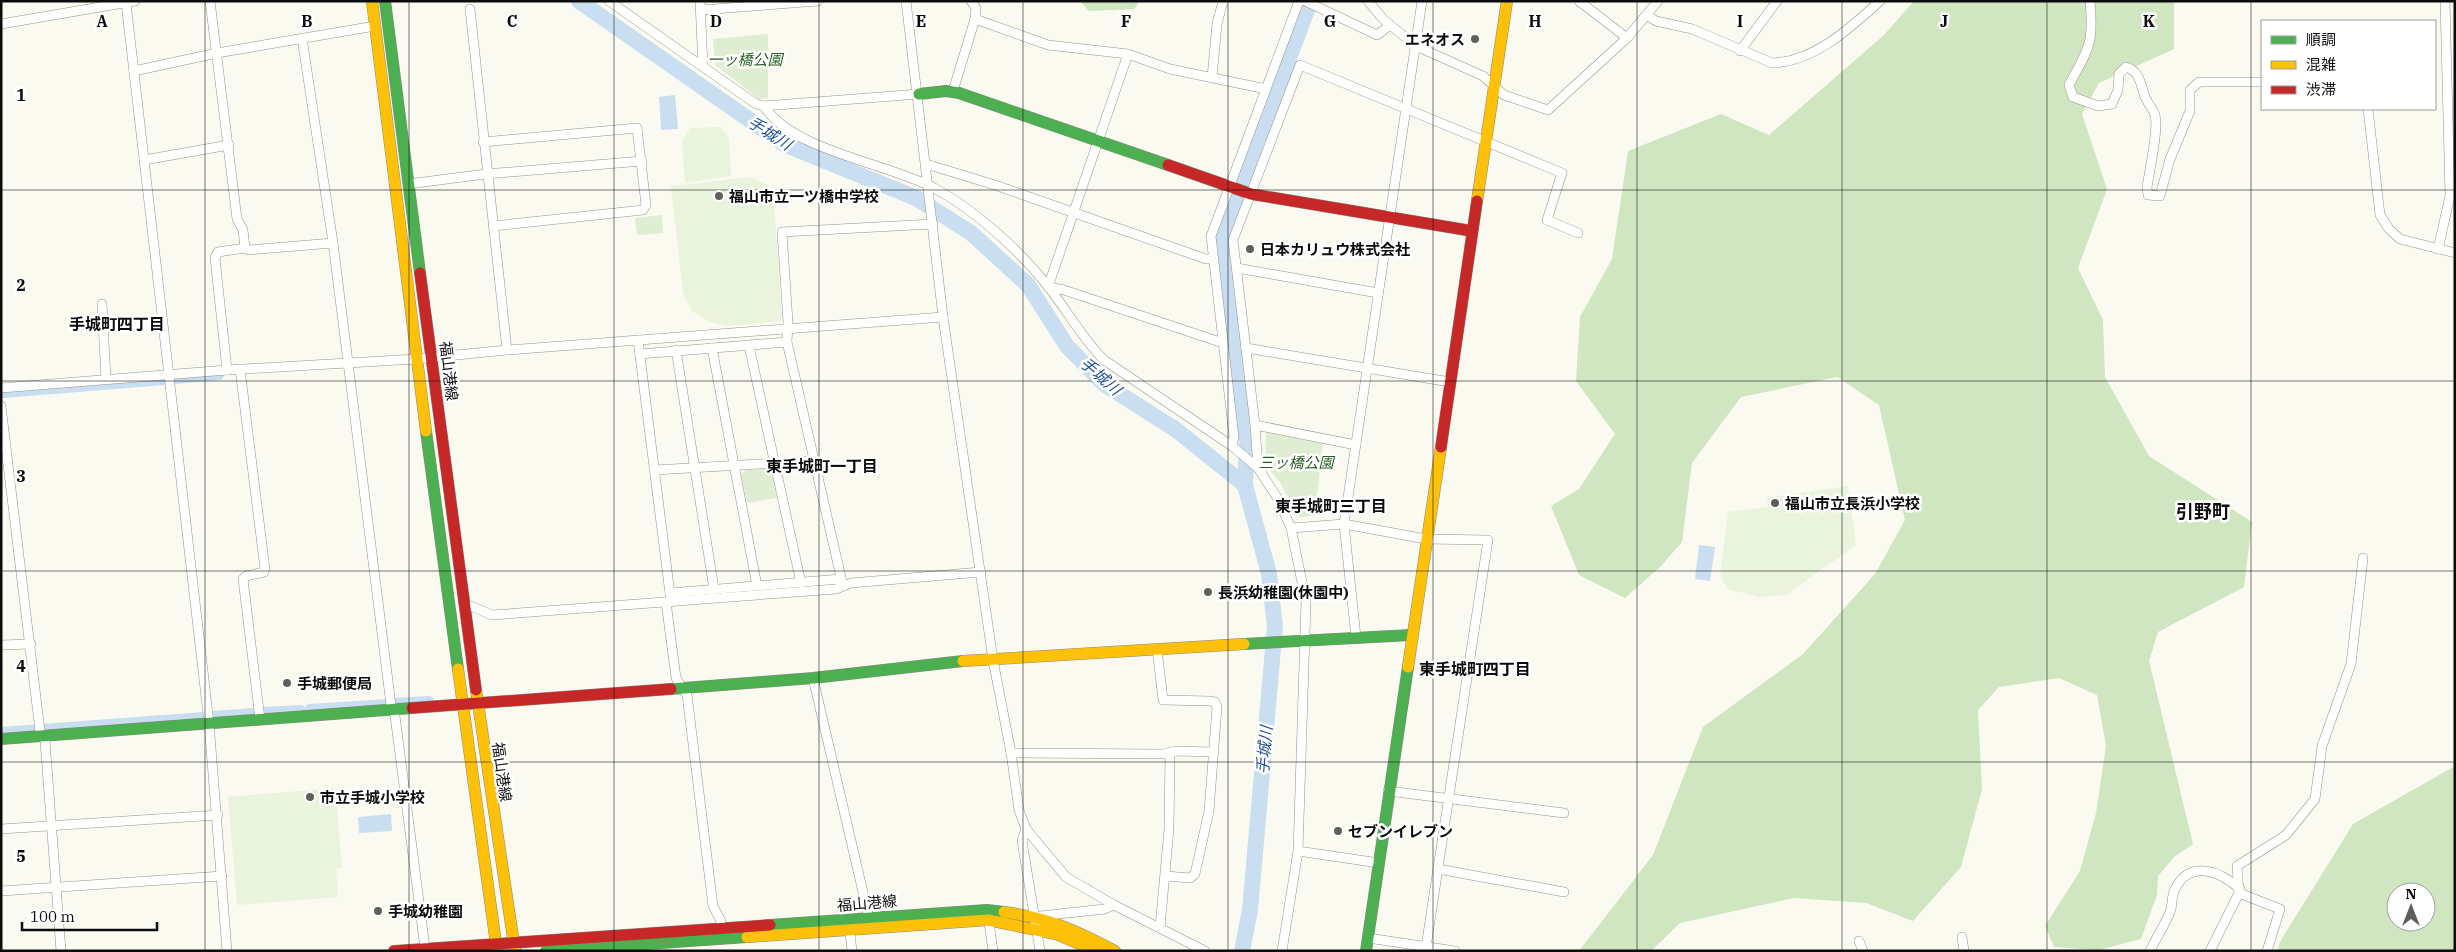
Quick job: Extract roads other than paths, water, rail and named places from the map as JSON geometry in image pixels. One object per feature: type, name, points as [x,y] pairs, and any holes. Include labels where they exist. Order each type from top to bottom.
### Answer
[{"type":"street","points":[[210,1],[237,219],[243,230],[245,248]]},
{"type":"street","name":"福山港線","points":[[372,1],[416,359],[496,947]]},
{"type":"street","name":"福山港線","points":[[385,1],[477,704],[514,946],[614,944],[721,928],[849,924],[869,918],[988,915],[1036,922],[1077,931],[1115,951]]},
{"type":"street","points":[[609,1],[756,104],[764,106],[952,91],[1249,193],[1472,231]]},
{"type":"street","points":[[703,67],[700,6],[818,1]]},
{"type":"street","points":[[906,1],[919,94],[943,317],[993,660],[1011,753],[1019,810],[1026,829],[1066,877],[1114,905],[1201,949]]},
{"type":"street","points":[[952,91],[975,19],[976,8],[971,1]]},
{"type":"street","points":[[1212,77],[1217,24],[1223,1]]},
{"type":"street","points":[[1236,448],[1211,236],[1299,1]]},
{"type":"street","points":[[1305,1],[1377,35],[1390,25]]},
{"type":"street","points":[[1368,1],[1390,25],[1416,46],[1482,76],[1504,95],[1548,110],[1627,38],[1648,16],[1658,1]]},
{"type":"street","points":[[1356,637],[1344,524],[1422,1]]},
{"type":"street","points":[[1366,951],[1411,634],[1507,1]]},
{"type":"street","points":[[1579,1],[1627,38]]},
{"type":"street","points":[[1740,50],[1777,1]]},
{"type":"street","points":[[1648,16],[1656,21],[1692,29],[1772,64],[1783,63],[1805,56],[1844,31],[1880,1]]},
{"type":"street","points":[[2090,1],[2092,31],[2088,48],[2069,85],[2073,96],[2098,106],[2112,104],[2118,90],[2119,74],[2126,67],[2134,70],[2139,77],[2144,97],[2155,114],[2156,126],[2147,188],[2148,195],[2160,196],[2170,159],[2190,111],[2190,90],[2199,82],[2261,82]]},
{"type":"street","points":[[2438,249],[2452,197],[2451,54],[2445,1]]},
{"type":"street","points":[[1,24],[130,2],[134,70],[209,723],[218,815],[227,951]]},
{"type":"street","points":[[470,9],[486,174],[507,350]]},
{"type":"street","points":[[975,19],[1048,46],[1128,54],[1170,69],[1266,89]]},
{"type":"street","points":[[134,70],[217,53],[375,26]]},
{"type":"street","points":[[302,38],[333,243],[347,362],[425,948]]},
{"type":"street","points":[[1048,287],[1128,54]]},
{"type":"street","points":[[1257,467],[1259,459],[1233,240],[1249,193],[1300,65],[1562,173],[1547,220],[1578,233]]},
{"type":"street","points":[[764,106],[775,120],[806,139],[929,188],[983,222],[1008,243],[1048,287],[1087,343],[1104,360],[1236,448],[1257,467],[1278,499],[1291,528],[1306,602],[1298,851],[1282,951]]},
{"type":"street","points":[[2368,110],[2380,215],[2389,229],[2400,239],[2455,253]]},
{"type":"street","points":[[483,142],[637,128],[642,161],[646,205],[643,210],[493,226]]},
{"type":"street","points":[[144,160],[229,145]]},
{"type":"street","points":[[408,184],[486,174],[642,161]]},
{"type":"street","points":[[926,164],[1074,212],[1206,259],[1214,259]]},
{"type":"street","points":[[842,583],[786,342],[782,232],[932,222]]},
{"type":"street","points":[[227,370],[215,258],[218,252],[245,248],[249,250],[333,243]]},
{"type":"street","points":[[1237,268],[1378,293]]},
{"type":"street","points":[[1048,287],[1064,290],[1223,343]]},
{"type":"street","points":[[102,304],[106,379]]},
{"type":"street","points":[[1,388],[240,369],[432,358],[507,350],[943,317]]},
{"type":"street","points":[[638,340],[669,599],[676,678],[687,695],[712,906],[721,921],[721,928]]},
{"type":"street","points":[[640,354],[786,342]]},
{"type":"street","points":[[750,346],[802,583]]},
{"type":"street","points":[[712,348],[757,586]]},
{"type":"street","points":[[1246,348],[1450,382]]},
{"type":"street","points":[[676,350],[714,590]]},
{"type":"street","points":[[240,369],[265,569],[264,572],[246,576],[243,579],[260,719]]},
{"type":"street","points":[[1,406],[40,731],[44,736],[61,951]]},
{"type":"street","points":[[1255,425],[1356,444]]},
{"type":"street","points":[[654,470],[814,461]]},
{"type":"street","points":[[1291,528],[1344,524],[1426,539],[1488,540],[1426,947]]},
{"type":"street","points":[[2210,951],[2239,891],[2237,866],[2286,836],[2315,799],[2322,746],[2351,664],[2363,558]]},
{"type":"street","points":[[669,599],[714,590],[757,586],[802,583],[851,583],[981,572]]},
{"type":"street","points":[[464,607],[471,606],[492,615],[669,599],[836,589],[842,583]]},
{"type":"street","points":[[1,739],[813,678],[980,659],[993,660],[1411,634]]},
{"type":"street","points":[[1,646],[31,644]]},
{"type":"street","points":[[1157,649],[1163,700],[1215,702],[1217,707],[1209,811],[1195,874],[1190,878],[1166,876]]},
{"type":"street","points":[[813,678],[869,918]]},
{"type":"street","points":[[1011,753],[1213,752]]},
{"type":"street","points":[[1160,927],[1166,876],[1170,753]]},
{"type":"street","points":[[1388,791],[1564,813]]},
{"type":"street","points":[[1,829],[218,815]]},
{"type":"street","points":[[1026,829],[1022,841],[1040,951]]},
{"type":"street","points":[[1298,851],[1379,863]]},
{"type":"street","points":[[2150,951],[2170,912],[2174,890],[2186,874],[2205,869],[2230,880],[2239,891],[2280,909],[2266,951]]},
{"type":"street","points":[[1438,870],[1564,892]]},
{"type":"street","points":[[1,891],[222,876]]},
{"type":"street","points":[[1036,922],[1105,909],[1114,905]]},
{"type":"street","points":[[988,915],[993,951]]},
{"type":"street","name":"福山港線","points":[[546,951],[849,924],[988,915]]},
{"type":"street","name":"福山港線","points":[[1036,922],[1083,943],[1096,951]]},
{"type":"street","points":[[849,924],[852,951]]},
{"type":"street","points":[[1962,937],[1964,951]]},
{"type":"street","points":[[1368,938],[1455,951]]},
{"type":"street","points":[[1859,941],[1863,951]]},
{"type":"street","points":[[394,951],[425,948],[514,946]]},
{"type":"water","points":[[675,95],[678,129],[661,130],[659,97]]},
{"type":"water","points":[[1699,545],[1715,547],[1710,581],[1695,579]]},
{"type":"water","points":[[391,814],[392,831],[359,833],[358,817]]},
{"type":"waterway","name":"手城川","points":[[579,1],[784,144],[916,198],[971,233],[1028,285],[1067,346],[1104,384],[1175,429],[1245,485]]},
{"type":"waterway","points":[[1242,951],[1250,910],[1275,626],[1269,574],[1245,485],[1247,444],[1221,240],[1307,10],[1313,1]]},
{"type":"waterway","points":[[173,379],[219,375]]},
{"type":"waterway","points":[[4,393],[164,380]]},
{"type":"waterway","points":[[393,703],[429,701]]},
{"type":"waterway","points":[[310,709],[388,704]]},
{"type":"waterway","points":[[261,712],[301,710]]},
{"type":"waterway","points":[[213,716],[255,713]]},
{"type":"waterway","points":[[1,732],[204,717]]},
{"type":"place","name":"エネオス","points":[[1475,39]]},
{"type":"place","name":"福山市立一ツ橋中学校","points":[[719,196]]},
{"type":"place","name":"日本カリュウ株式会社","points":[[1250,249]]},
{"type":"place","name":"福山市立長浜小学校","points":[[1775,503]]},
{"type":"place","name":"長浜幼稚園(休園中)","points":[[1208,592]]},
{"type":"place","name":"手城郵便局","points":[[287,683]]},
{"type":"place","name":"市立手城小学校","points":[[310,797]]},
{"type":"place","name":"セブンイレブン","points":[[1338,831]]},
{"type":"place","name":"手城幼稚園","points":[[378,911]]},
{"type":"district","name":"手城町四丁目","points":[[117,324]]},
{"type":"district","name":"東手城町一丁目","points":[[822,466]]},
{"type":"district","name":"東手城町三丁目","points":[[1331,506]]},
{"type":"district","name":"引野町","points":[[2203,511]]},
{"type":"district","name":"東手城町四丁目","points":[[1475,669]]},
{"type":"park label","name":"一ッ橋公園","points":[[745,59]]},
{"type":"park label","name":"三ッ橋公園","points":[[1296,462]]}]
